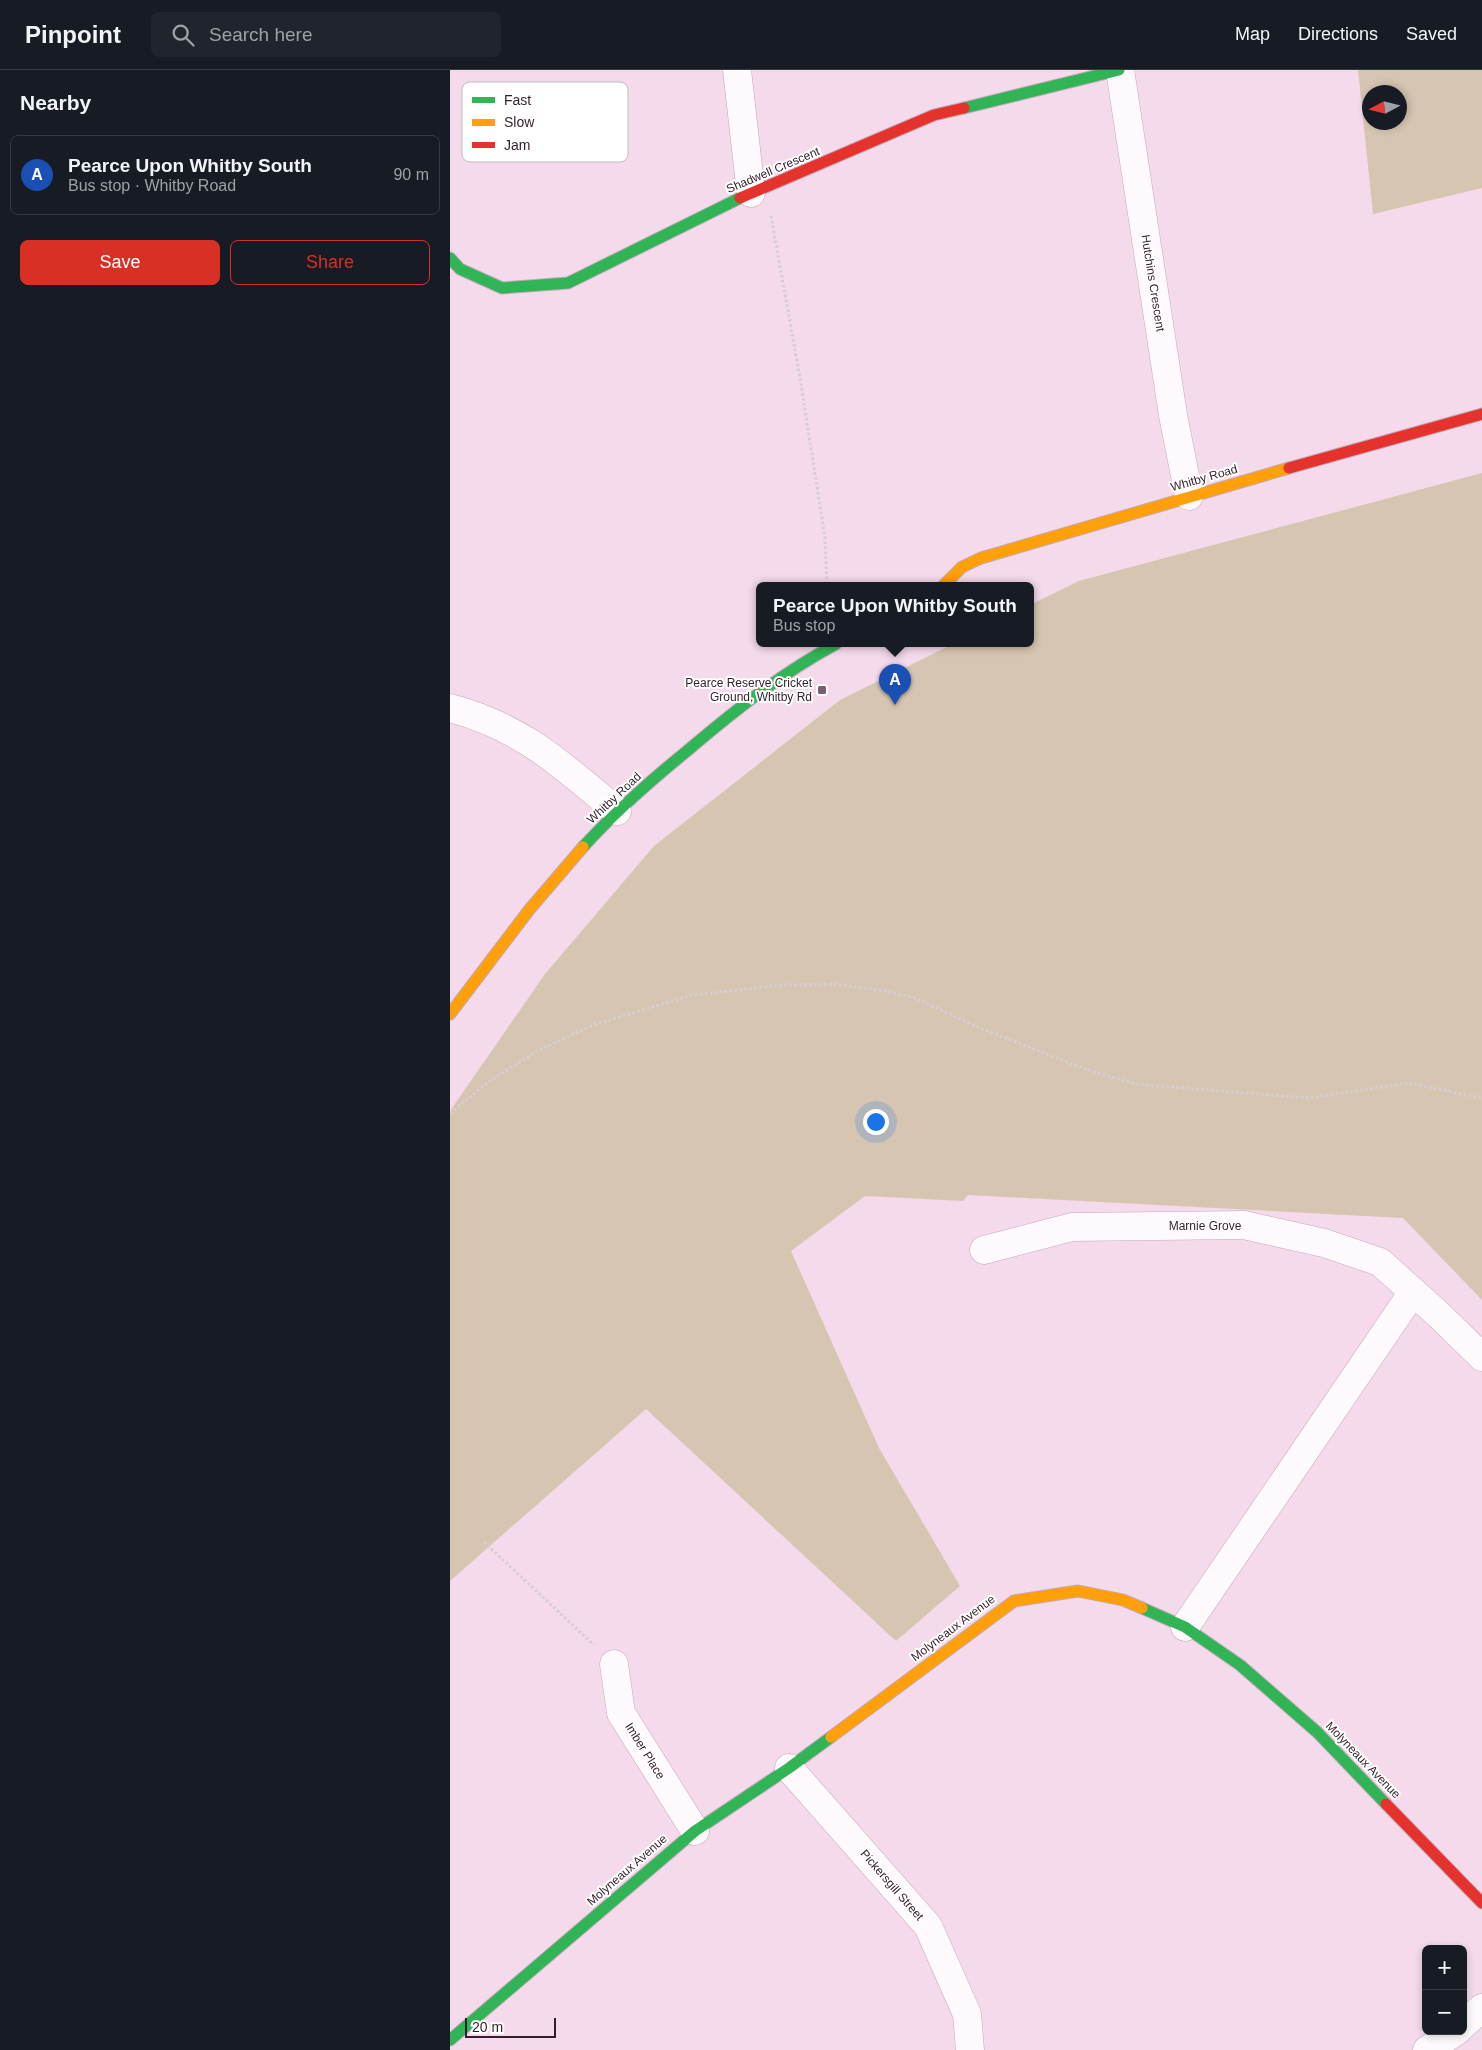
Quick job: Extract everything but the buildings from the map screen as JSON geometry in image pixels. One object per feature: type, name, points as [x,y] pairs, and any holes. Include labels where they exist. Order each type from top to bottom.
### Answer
[{"type":"street","points":[[737,70],[758,191]]},
{"type":"street","name":"Shadwell Crescent","points":[[450,258],[460,269],[502,288],[568,282],[758,191],[934,116],[1119,70]]},
{"type":"street","name":"Hutchins Crescent","points":[[1119,70],[1173,415],[1189,496]]},
{"type":"street","name":"Whitby Road","points":[[947,582],[962,567],[981,558],[1189,496],[1482,414]]},
{"type":"street","name":"Whitby Road","points":[[450,1014],[516,925],[568,864],[617,811],[726,718],[818,653],[830,647]]},
{"type":"street","points":[[450,708],[468,712],[510,730],[549,754],[617,811]]},
{"type":"street","name":"Marnie Grove","points":[[984,1250],[1072,1227],[1244,1225],[1324,1243],[1380,1262],[1482,1357]]},
{"type":"street","points":[[1185,1627],[1413,1292]]},
{"type":"street","name":"Molyneaux Avenue","points":[[451,2038],[695,1831],[789,1768],[1014,1601],[1078,1591],[1123,1600],[1185,1627],[1240,1665],[1317,1732],[1482,1903]]},
{"type":"street","name":"Imber Place","points":[[614,1664],[621,1713],[695,1831]]},
{"type":"street","name":"Pickersgill Street","points":[[789,1768],[928,1926],[967,2014],[970,2050]]},
{"type":"street","points":[[1467,2022],[1482,2008]]},
{"type":"street","points":[[1427,2050],[1451,2035]]},
{"type":"path","points":[[758,191],[774,230],[825,538],[827,582]]},
{"type":"path","points":[[450,1113],[492,1080],[537,1051],[593,1025],[692,995],[783,985],[834,984],[880,990],[915,998],[978,1027],[1082,1068],[1135,1084],[1308,1098],[1408,1083],[1482,1098]]},
{"type":"path","points":[[484,1542],[614,1664]]},
{"type":"shaded area","points":[[1358,70],[1482,70],[1482,188],[1373,214],[1364,130],[1407,130],[1407,85],[1362,85],[1362,108]]},
{"type":"shaded area","points":[[1482,473],[1482,1300],[1403,1218],[968,1195],[963,1201],[865,1196],[791,1251],[879,1448],[960,1586],[896,1641],[646,1409],[450,1581],[450,1111],[545,974],[654,846],[840,700],[947,647],[1034,647],[1034,603],[1079,581]]},
{"type":"traffic: fast","points":[[964,108],[1119,70]]},
{"type":"traffic: fast","points":[[450,258],[460,269],[502,288],[568,283],[740,198]]},
{"type":"traffic: fast","points":[[583,847],[633,797],[723,721],[759,693],[831,647]]},
{"type":"traffic: fast","points":[[1142,1608],[1185,1627],[1240,1665],[1317,1732],[1386,1804]]},
{"type":"traffic: fast","points":[[450,2040],[695,1831],[789,1768],[831,1737]]},
{"type":"traffic: slow","points":[[947,582],[962,567],[981,558],[1289,468]]},
{"type":"traffic: slow","points":[[450,1014],[529,910],[583,847]]},
{"type":"traffic: slow","points":[[831,1737],[1014,1601],[1078,1591],[1123,1600],[1142,1608]]},
{"type":"traffic: jam","points":[[740,198],[934,115],[964,108]]},
{"type":"traffic: jam","points":[[1289,468],[1482,414]]},
{"type":"traffic: jam","points":[[1386,1804],[1482,1903]]},
{"type":"place","name":"Pearce Reserve Cricket Ground, Whitby Rd","points":[[822,690]]},
{"type":"place","name":"Pearce Upon Whitby South","points":[[895,705]]}]
